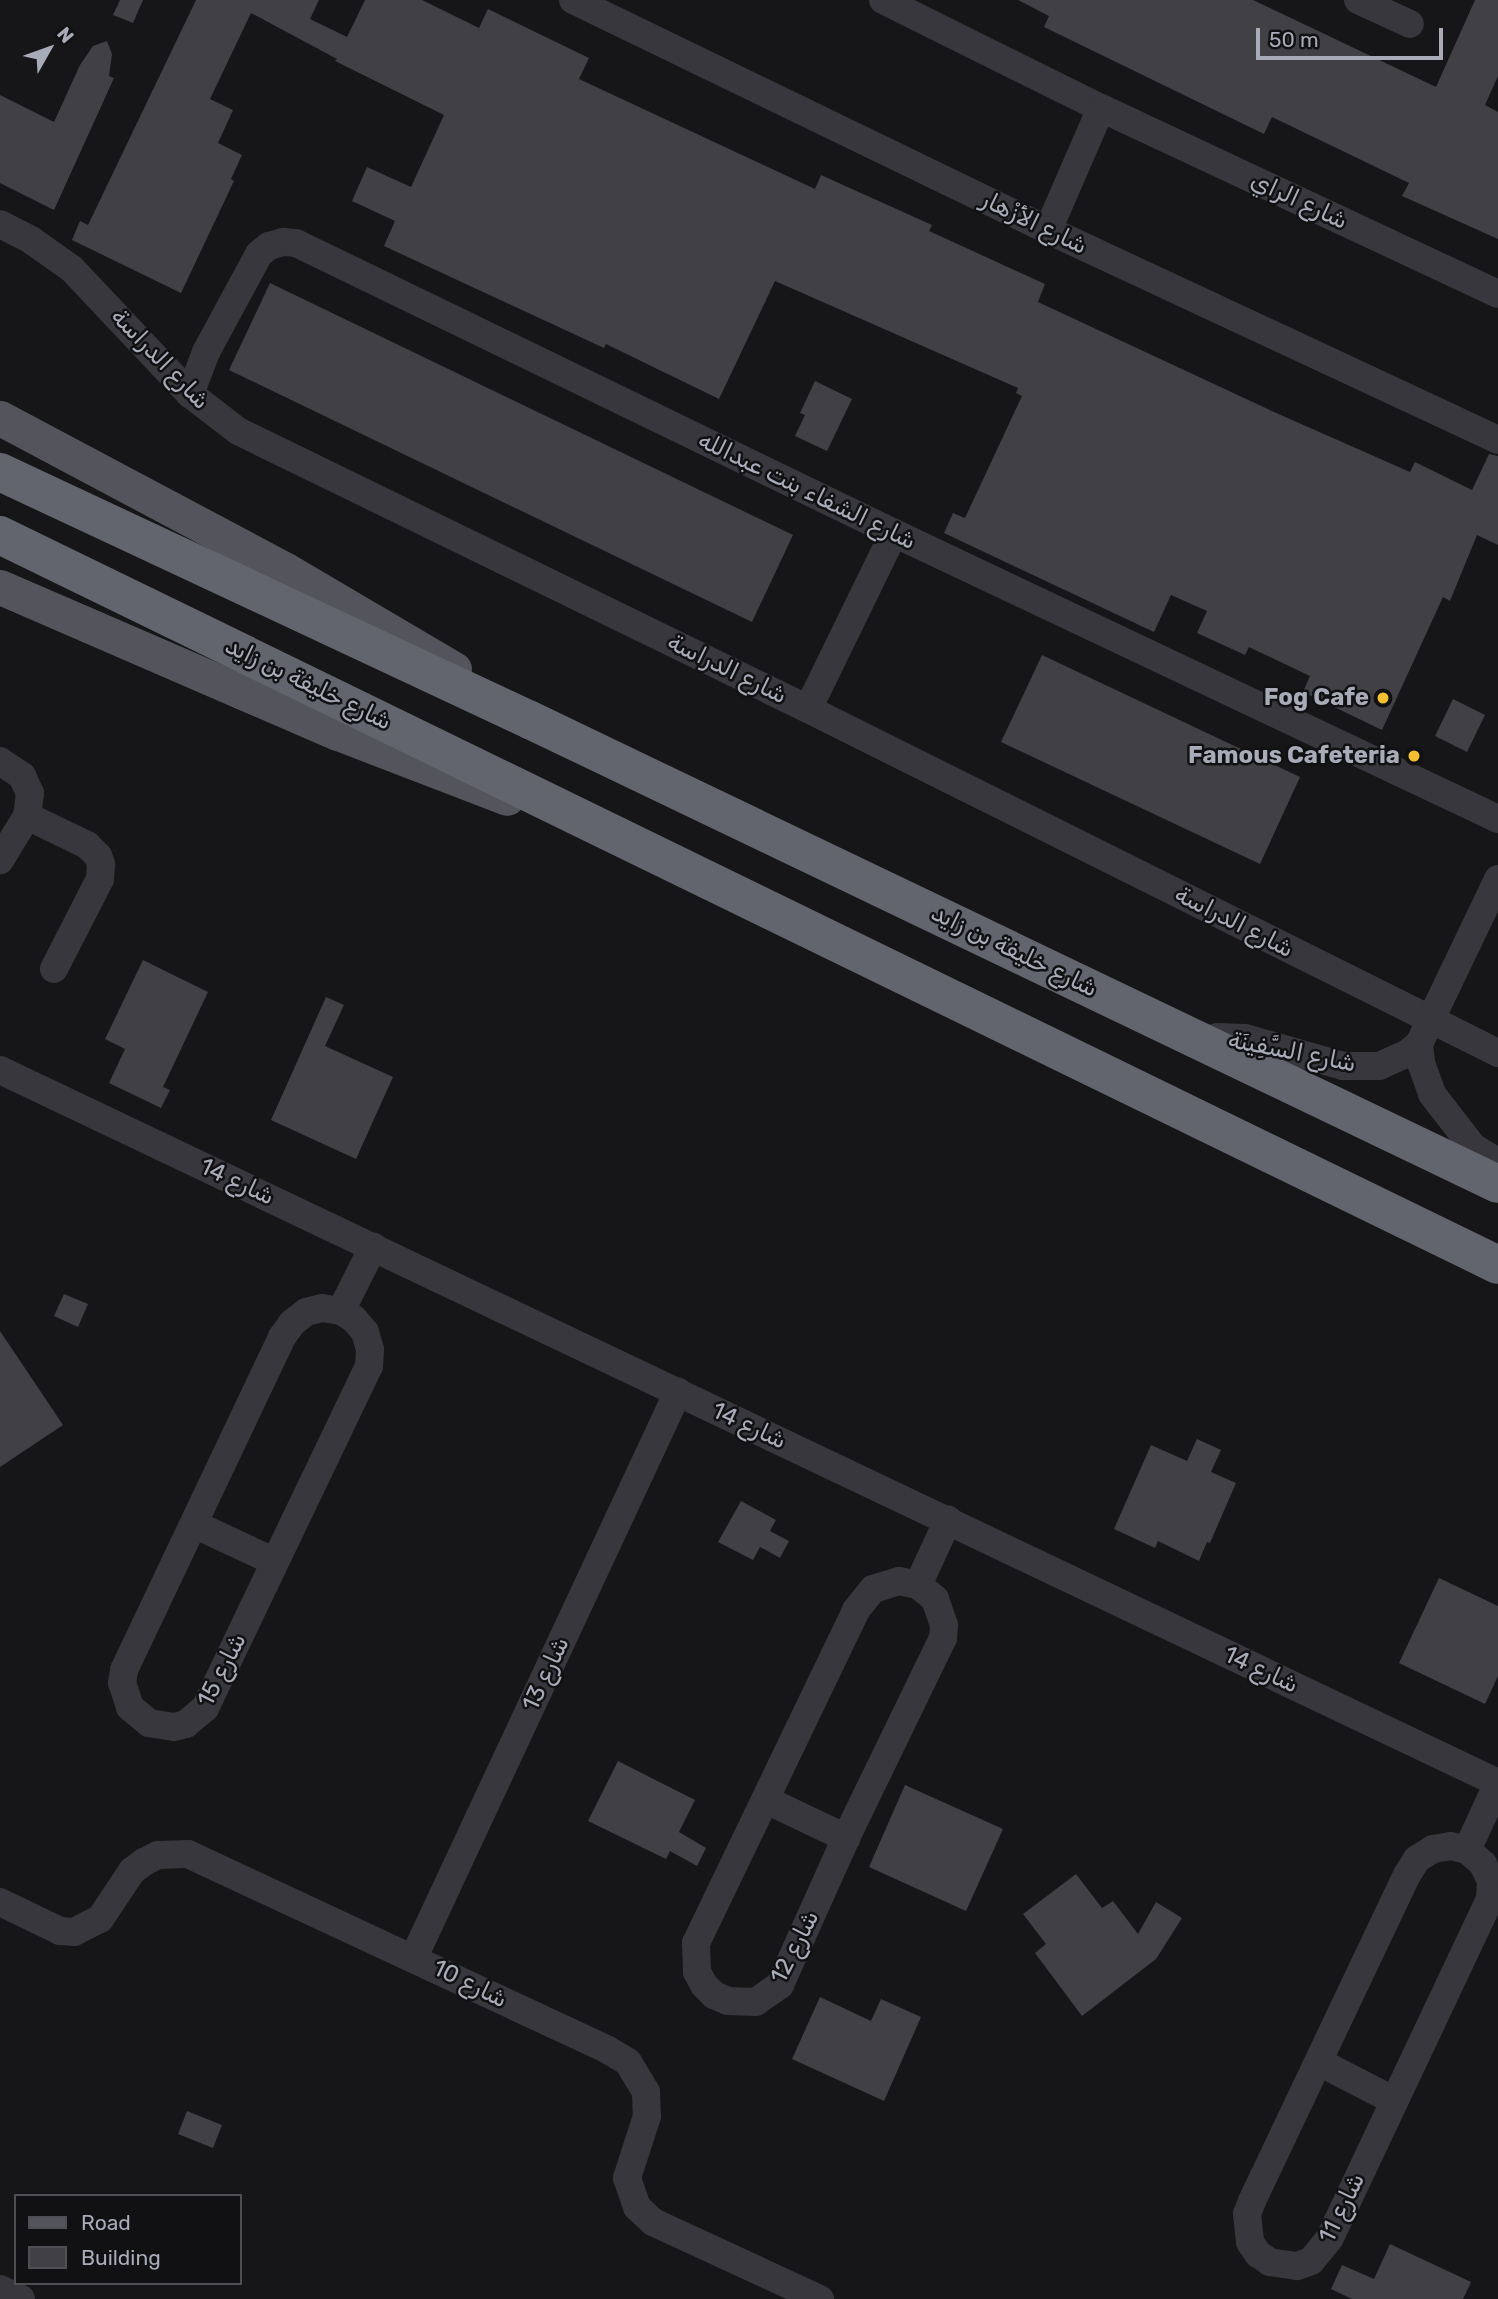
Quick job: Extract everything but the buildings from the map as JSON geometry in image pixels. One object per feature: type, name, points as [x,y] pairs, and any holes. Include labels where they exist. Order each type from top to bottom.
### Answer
[{"type":"highway","name":"شارع خليفة بن زايد","points":[[0,472],[530,720],[1498,1184]]},
{"type":"highway","name":"شارع خليفة بن زايد","points":[[0,534],[1498,1265]]},
{"type":"main road","name":"شارع خليفة بن زايد","points":[[0,418],[298,576],[439,660],[530,720]]},
{"type":"main road","name":"شارع خليفة بن زايد","points":[[0,587],[349,738],[522,803],[615,834]]},
{"type":"street","name":"شارع الأَزْهار","points":[[573,0],[1048,230],[1498,440]]},
{"type":"street","name":"شارع الراي","points":[[883,0],[1101,107],[1498,294]]},
{"type":"street","points":[[1359,0],[1410,24]]},
{"type":"street","points":[[1048,230],[1101,107]]},
{"type":"street","name":"شارع الدراسة","points":[[0,224],[45,249],[85,281],[190,394],[216,416],[262,443],[808,709],[1425,1032],[1498,1053]]},
{"type":"street","name":"شارع الشفاء بنت عبدالله","points":[[190,394],[206,352],[259,254],[270,246],[283,242],[296,243],[894,533],[1498,819]]},
{"type":"street","points":[[808,709],[894,533]]},
{"type":"street","points":[[0,761],[15,769],[27,784],[30,793],[27,816],[0,860]]},
{"type":"street","points":[[27,816],[87,845],[98,856],[101,864],[100,879],[54,969]]},
{"type":"street","points":[[1498,879],[1425,1032],[1421,1063],[1432,1094],[1473,1147],[1498,1162]]},
{"type":"street","name":"شارع السَّفِينَة","points":[[1202,1041],[1218,1037],[1245,1038],[1310,1059],[1363,1067],[1396,1060],[1425,1032]]},
{"type":"street","name":"شارع 14","points":[[0,1070],[1498,1783]]},
{"type":"street","points":[[341,1311],[373,1247]]},
{"type":"street","name":"شارع 15","points":[[314,1310],[341,1311],[354,1319],[365,1332],[370,1349],[369,1366],[205,1709],[186,1724],[174,1727],[149,1723],[138,1716],[125,1695],[124,1670],[292,1323],[314,1310]]},
{"type":"street","name":"شارع 13","points":[[414,1957],[678,1392]]},
{"type":"street","points":[[918,1585],[947,1520]]},
{"type":"street","points":[[194,1524],[275,1562]]},
{"type":"street","name":"شارع 12","points":[[899,1581],[918,1585],[935,1600],[942,1611],[943,1639],[846,1838],[780,1985],[757,2002],[735,2003],[714,1995],[697,1972],[696,1943],[863,1598],[885,1583],[899,1581]]},
{"type":"street","points":[[1467,1850],[1498,1783]]},
{"type":"street","points":[[766,1800],[846,1838]]},
{"type":"street","name":"شارع 11","points":[[1451,1846],[1467,1850],[1483,1864],[1490,1881],[1490,1899],[1322,2252],[1297,2266],[1270,2262],[1250,2242],[1247,2214],[1319,2062],[1417,1859],[1433,1849],[1451,1846]]},
{"type":"street","name":"شارع 10","points":[[0,1902],[60,1931],[74,1932],[100,1919],[132,1871],[144,1862],[158,1855],[188,1854],[414,1957],[628,2062],[642,2081],[648,2104],[627,2178],[637,2207],[653,2222],[820,2299]]},
{"type":"street","points":[[1319,2062],[1393,2100]]},
{"type":"street","points":[[0,2289],[21,2299]]},
{"type":"place","name":"Fog Cafe","points":[[1383,698]]},
{"type":"place","name":"Famous Cafeteria","points":[[1414,756]]}]
